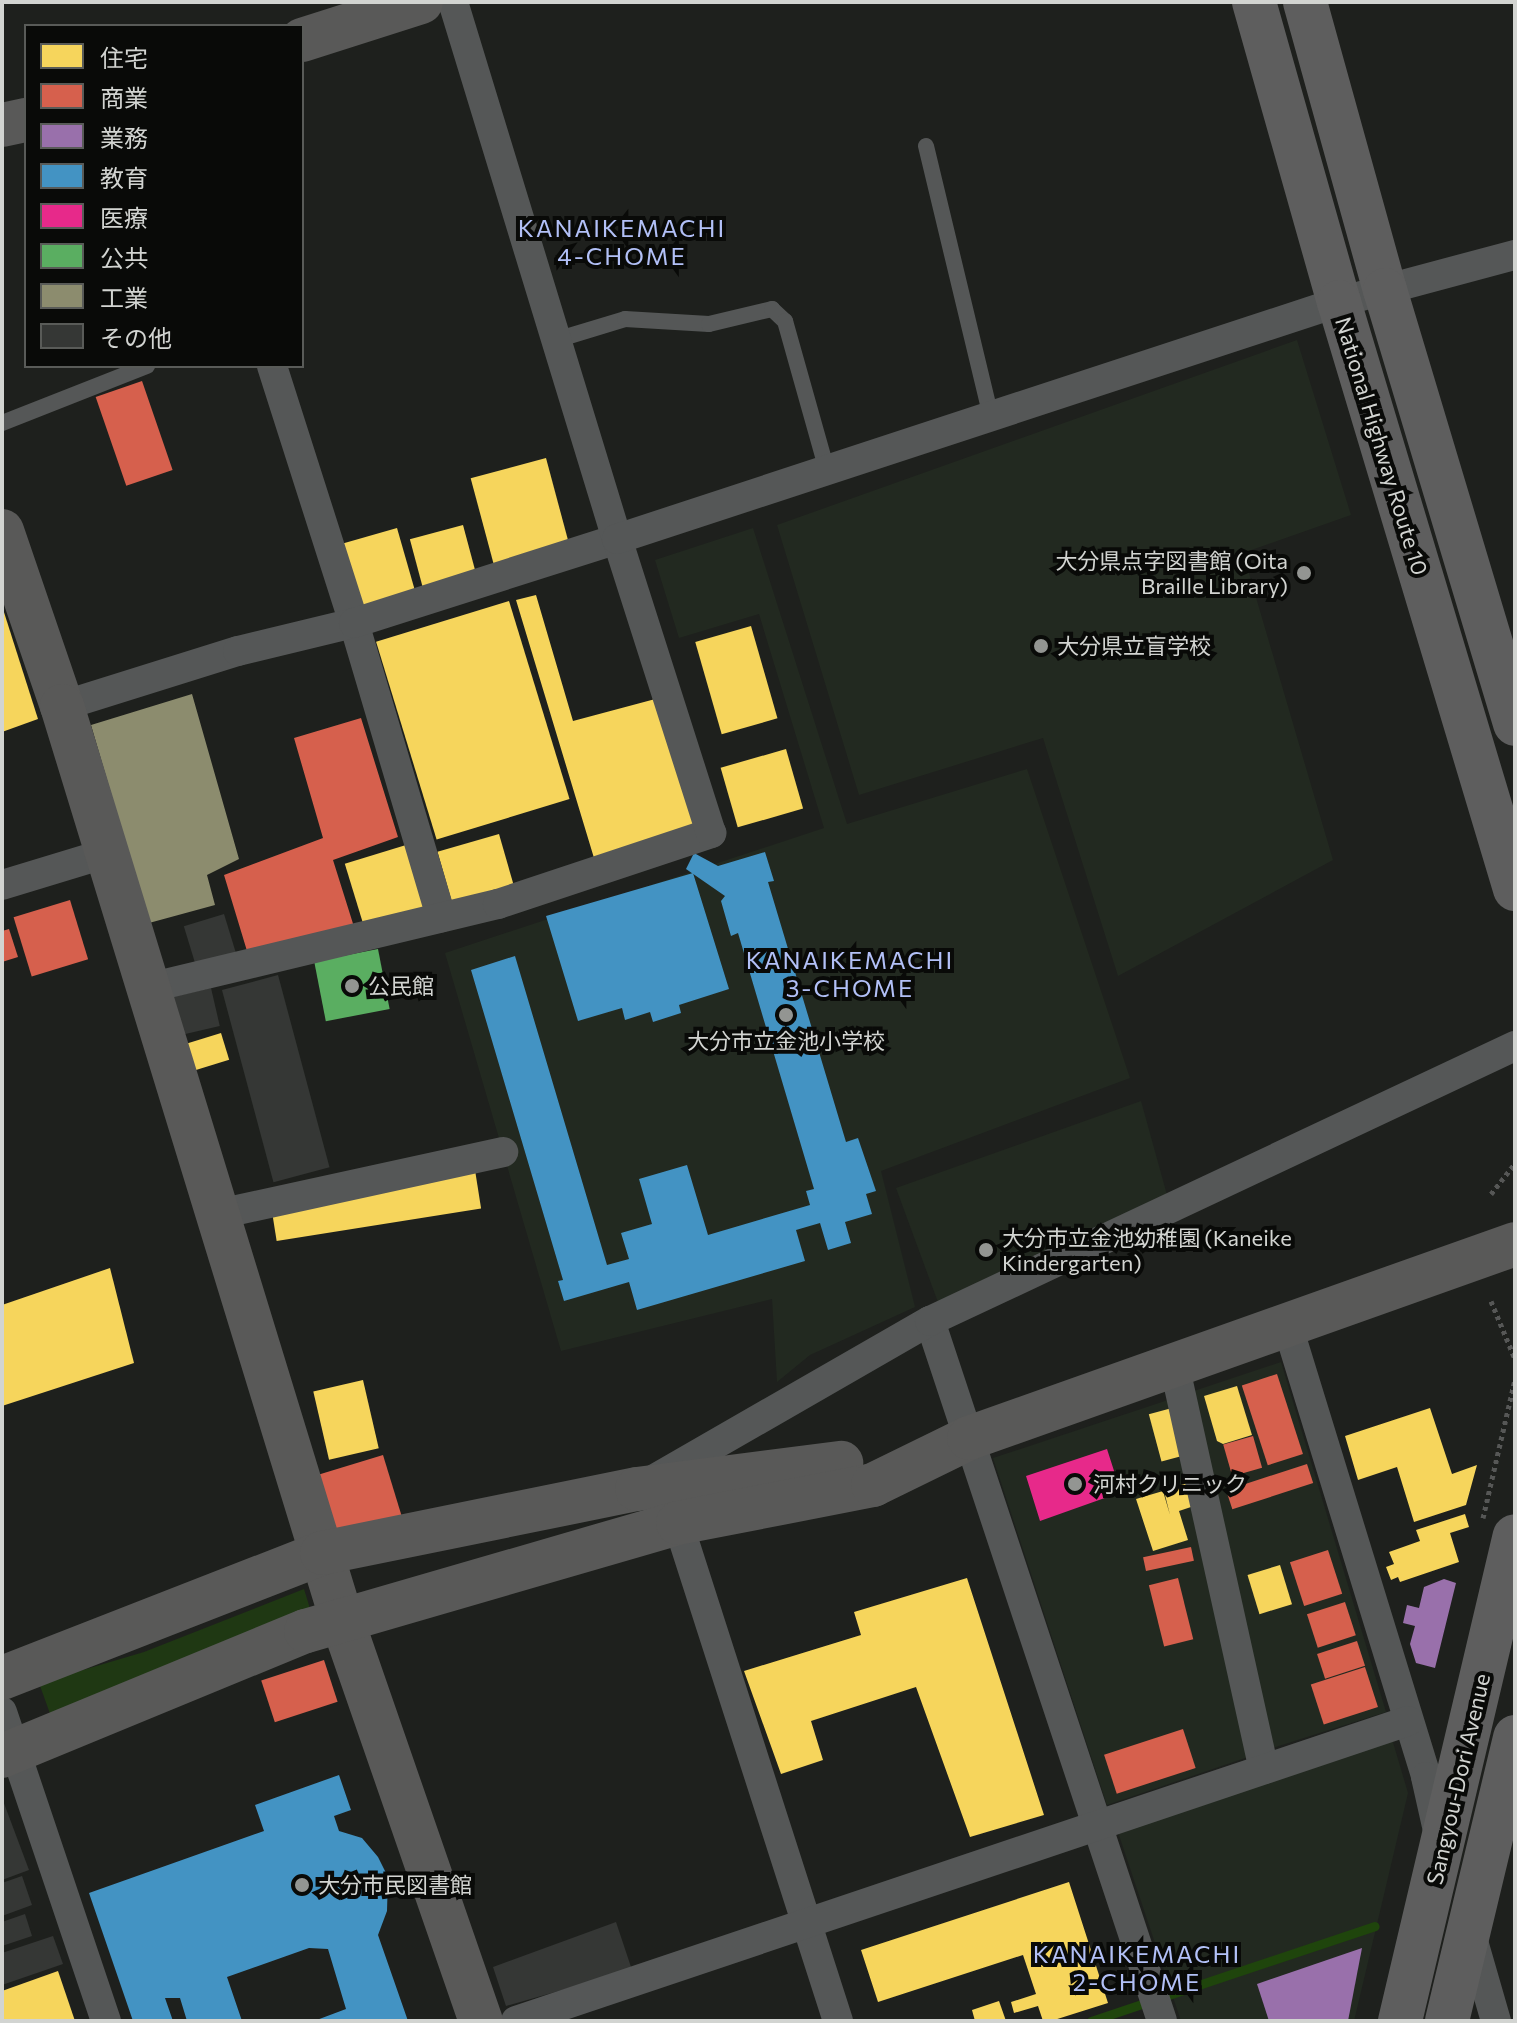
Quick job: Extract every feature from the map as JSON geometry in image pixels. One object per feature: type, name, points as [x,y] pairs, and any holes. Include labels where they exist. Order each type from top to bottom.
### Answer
[{"type":"highway","name":"National Highway Route 10","points":[[1254,2],[1339,302],[1515,889]]},
{"type":"highway","name":"National Highway Route 10","points":[[1305,2],[1385,290],[1506,661],[1515,724]]},
{"type":"highway","name":"Sangyou-Dori Avenue","points":[[1400,2021],[1515,1536]]},
{"type":"highway","name":"Sangyou-Dori Avenue","points":[[1447,2021],[1515,1737]]},
{"type":"street","points":[[304,39],[421,2]]},
{"type":"street","points":[[148,988],[498,904],[711,833],[617,539],[453,2]]},
{"type":"street","points":[[2,125],[24,120]]},
{"type":"street","points":[[62,706],[238,651],[354,623],[1339,302],[1515,255]]},
{"type":"street","points":[[273,368],[354,623],[441,917]]},
{"type":"street","points":[[2,531],[62,706],[342,1620],[481,2021]]},
{"type":"street","points":[[2,885],[107,853]]},
{"type":"street","points":[[637,1489],[930,1321],[1515,1046]]},
{"type":"street","points":[[219,1214],[503,1152]]},
{"type":"street","points":[[106,2021],[7,1739],[342,1620],[678,1523],[873,1485],[969,1438],[1515,1244]]},
{"type":"street","points":[[930,1321],[1162,2021]]},
{"type":"street","points":[[1287,1324],[1426,1777],[1442,1846]]},
{"type":"street","points":[[1174,1364],[1264,1769]]},
{"type":"street","points":[[2,1678],[322,1553],[637,1489],[806,1469],[969,1438]]},
{"type":"street","points":[[678,1523],[838,2021]]},
{"type":"street","points":[[516,2021],[1408,1721]]},
{"type":"street","points":[[1470,1930],[1502,2016]]},
{"type":"lane","points":[[926,146],[991,416]]},
{"type":"lane","points":[[556,340],[625,319],[709,324],[772,309],[785,321],[827,470]]},
{"type":"lane","points":[[2,423],[142,368]]},
{"type":"path","points":[[1491,1194],[1515,1163]]},
{"type":"path","points":[[1491,1301],[1515,1359]]},
{"type":"shaded area","name":"大分県立盲学校","points":[[1297,340],[1351,515],[1243,553],[1333,860],[1118,976],[1043,738],[859,795],[777,525]]},
{"type":"shaded area","name":"大分市立金池小学校","points":[[753,528],[847,824],[1027,769],[1130,1078],[881,1171],[915,1307],[810,1355],[777,1382],[772,1299],[561,1351],[445,953],[824,828],[759,614],[679,638],[655,560]]},
{"type":"shaded area","name":"大分市立金池幼稚園 (Kaneike Kindergarten)","points":[[1141,1101],[1167,1195],[939,1305],[896,1188]]},
{"type":"shaded area","points":[[1281,1362],[1386,1712],[1266,1750],[1188,1393]]},
{"type":"shaded area","points":[[1177,1397],[1257,1754],[1107,1805],[993,1458]]},
{"type":"shaded area","points":[[1392,1739],[1408,1793],[1354,2021],[1181,2021],[1118,1832]]},
{"type":"green space","points":[[304,1589],[312,1615],[53,1722],[39,1683],[144,1652]]},
{"type":"building: 住宅","points":[[546,458],[570,549],[495,569],[471,478]]},
{"type":"building: 住宅","points":[[463,525],[477,577],[424,591],[410,539]]},
{"type":"building: 住宅","points":[[397,528],[417,596],[359,613],[339,545]]},
{"type":"building: 住宅","points":[[536,595],[573,721],[659,698],[700,824],[594,858],[516,600]]},
{"type":"building: 住宅","points":[[509,601],[570,799],[437,840],[376,642]]},
{"type":"building: 住宅","points":[[2,606],[38,719],[2,732]]},
{"type":"building: 住宅","points":[[751,626],[777,718],[722,734],[695,642]]},
{"type":"building: 住宅","points":[[786,749],[803,809],[738,827],[721,768]]},
{"type":"building: 住宅","points":[[499,834],[514,887],[453,905],[437,852]]},
{"type":"building: 住宅","points":[[406,845],[426,911],[365,930],[345,864]]},
{"type":"building: 住宅","points":[[221,1033],[229,1060],[192,1071],[184,1044]]},
{"type":"building: 住宅","points":[[475,1170],[481,1209],[277,1241],[271,1202]]},
{"type":"building: 住宅","points":[[110,1268],[134,1363],[2,1406],[2,1305]]},
{"type":"building: 住宅","points":[[363,1380],[379,1448],[329,1460],[313,1391]]},
{"type":"building: 住宅","points":[[1237,1386],[1252,1435],[1223,1444],[1217,1441],[1204,1396]]},
{"type":"building: 住宅","points":[[1172,1408],[1185,1455],[1161,1462],[1149,1414]]},
{"type":"building: 住宅","points":[[1430,1408],[1452,1474],[1477,1465],[1466,1505],[1414,1522],[1397,1467],[1358,1480],[1345,1436]]},
{"type":"building: 住宅","points":[[1187,1483],[1194,1506],[1179,1511],[1188,1540],[1153,1551],[1136,1499],[1163,1491],[1170,1515],[1164,1491]]},
{"type":"building: 住宅","points":[[1465,1514],[1469,1527],[1450,1533],[1459,1562],[1400,1582],[1398,1577],[1391,1580],[1386,1567],[1394,1564],[1389,1552],[1420,1541],[1416,1530]]},
{"type":"building: 住宅","points":[[1280,1565],[1292,1604],[1259,1614],[1247,1575]]},
{"type":"building: 住宅","points":[[967,1578],[1044,1815],[970,1837],[916,1687],[811,1721],[823,1760],[781,1774],[744,1671],[861,1635],[854,1612]]},
{"type":"building: 住宅","points":[[1069,1882],[1108,2003],[1051,2021],[1043,2021],[1038,2006],[1014,2013],[1011,2002],[1036,1994],[1023,1955],[878,2002],[861,1950]]},
{"type":"building: 住宅","points":[[58,1971],[75,2021],[2,2021],[2,1991]]},
{"type":"building: 住宅","points":[[999,2001],[1006,2021],[975,2021],[972,2010]]},
{"type":"building: 商業","points":[[142,381],[173,470],[126,486],[96,397]]},
{"type":"building: 商業","points":[[361,718],[398,837],[333,860],[355,930],[247,951],[224,875],[323,838],[294,738]]},
{"type":"building: 商業","points":[[70,900],[88,959],[32,977],[14,917]]},
{"type":"building: 商業","points":[[9,929],[18,957],[2,962],[2,931]]},
{"type":"building: 商業","points":[[1277,1374],[1303,1454],[1268,1465],[1242,1385]]},
{"type":"building: 商業","points":[[1253,1436],[1262,1468],[1232,1476],[1223,1445]]},
{"type":"building: 商業","points":[[383,1455],[401,1515],[327,1538],[308,1478]]},
{"type":"building: 商業","points":[[1307,1464],[1313,1483],[1232,1509],[1226,1490]]},
{"type":"building: 商業","points":[[1191,1547],[1194,1561],[1146,1571],[1143,1557]]},
{"type":"building: 商業","points":[[1328,1550],[1342,1594],[1304,1606],[1290,1562]]},
{"type":"building: 商業","points":[[1178,1578],[1193,1639],[1164,1646],[1149,1585]]},
{"type":"building: 商業","points":[[1345,1602],[1356,1635],[1318,1648],[1307,1614]]},
{"type":"building: 商業","points":[[1357,1641],[1365,1666],[1325,1679],[1317,1654]]},
{"type":"building: 商業","points":[[324,1660],[338,1702],[275,1722],[261,1680]]},
{"type":"building: 商業","points":[[1365,1667],[1378,1707],[1324,1725],[1311,1685]]},
{"type":"building: 商業","points":[[1183,1729],[1196,1768],[1117,1794],[1104,1755]]},
{"type":"building: 業務","points":[[1444,1579],[1456,1583],[1435,1668],[1416,1663],[1410,1644],[1415,1626],[1403,1623],[1407,1605],[1419,1608],[1424,1587]]},
{"type":"building: 業務","points":[[1362,1948],[1348,2021],[1269,2021],[1257,1984]]},
{"type":"building: 教育","points":[[765,852],[774,881],[768,882],[846,1142],[858,1138],[876,1191],[866,1194],[872,1214],[845,1222],[851,1243],[828,1250],[820,1223],[796,1230],[805,1261],[637,1310],[629,1282],[564,1301],[558,1281],[563,1280],[471,970],[515,956],[607,1265],[629,1259],[621,1233],[652,1224],[639,1179],[687,1165],[708,1235],[810,1205],[806,1191],[814,1189],[738,933],[731,936],[721,901],[725,896],[686,869],[694,853],[718,866]]},
{"type":"building: 教育","points":[[693,873],[729,989],[679,1005],[681,1013],[653,1022],[650,1012],[625,1020],[622,1008],[578,1021],[546,916]]},
{"type":"building: 教育","points":[[339,1775],[351,1810],[334,1816],[339,1831],[362,1838],[378,1857],[388,1877],[387,1911],[378,1935],[408,2021],[314,2021],[346,2009],[328,1949],[309,1948],[227,1977],[242,2021],[187,2021],[180,1998],[165,1998],[173,2021],[133,2021],[89,1893],[264,1831],[255,1805]]},
{"type":"building: 医療","points":[[1107,1449],[1116,1477],[1126,1474],[1130,1489],[1040,1521],[1026,1476]]},
{"type":"building: 公共","name":"公民館","points":[[378,949],[390,1009],[326,1021],[314,961]]},
{"type":"building: 工業","points":[[192,694],[239,859],[207,875],[215,905],[149,923],[91,725]]},
{"type":"building: その他","points":[[224,914],[236,953],[196,965],[184,926]]},
{"type":"building: その他","points":[[278,975],[330,1167],[273,1182],[222,990]]},
{"type":"building: その他","points":[[211,988],[220,1026],[179,1035],[170,997]]},
{"type":"building: その他","points":[[2,1798],[29,1870],[2,1880]]},
{"type":"building: その他","points":[[22,1876],[32,1905],[2,1916],[2,1883]]},
{"type":"building: その他","points":[[25,1914],[32,1936],[2,1946],[2,1922]]},
{"type":"building: その他","points":[[616,1922],[632,1970],[506,2006],[493,1967]]},
{"type":"building: その他","points":[[53,1936],[63,1964],[2,1985],[2,1953]]},
{"type":"waterway","points":[[1091,2021],[1375,1926]]},
{"type":"place","name":"大分県点字図書館 (Oita Braille Library)","points":[[1304,573]]},
{"type":"place","name":"大分県立盲学校","points":[[1041,646]]},
{"type":"place","name":"公民館","points":[[352,986]]},
{"type":"place","name":"大分市立金池小学校","points":[[786,1015]]},
{"type":"place","name":"大分市立金池幼稚園 (Kaneike Kindergarten)","points":[[986,1250]]},
{"type":"place","name":"河村クリニック","points":[[1075,1484]]},
{"type":"place","name":"大分市民図書館","points":[[302,1885]]},
{"type":"district","name":"KANAIKEMACHI 4-CHOME","points":[[622,242]]},
{"type":"district","name":"KANAIKEMACHI 3-CHOME","points":[[850,974]]},
{"type":"district","name":"KANAIKEMACHI 2-CHOME","points":[[1137,1968]]}]
